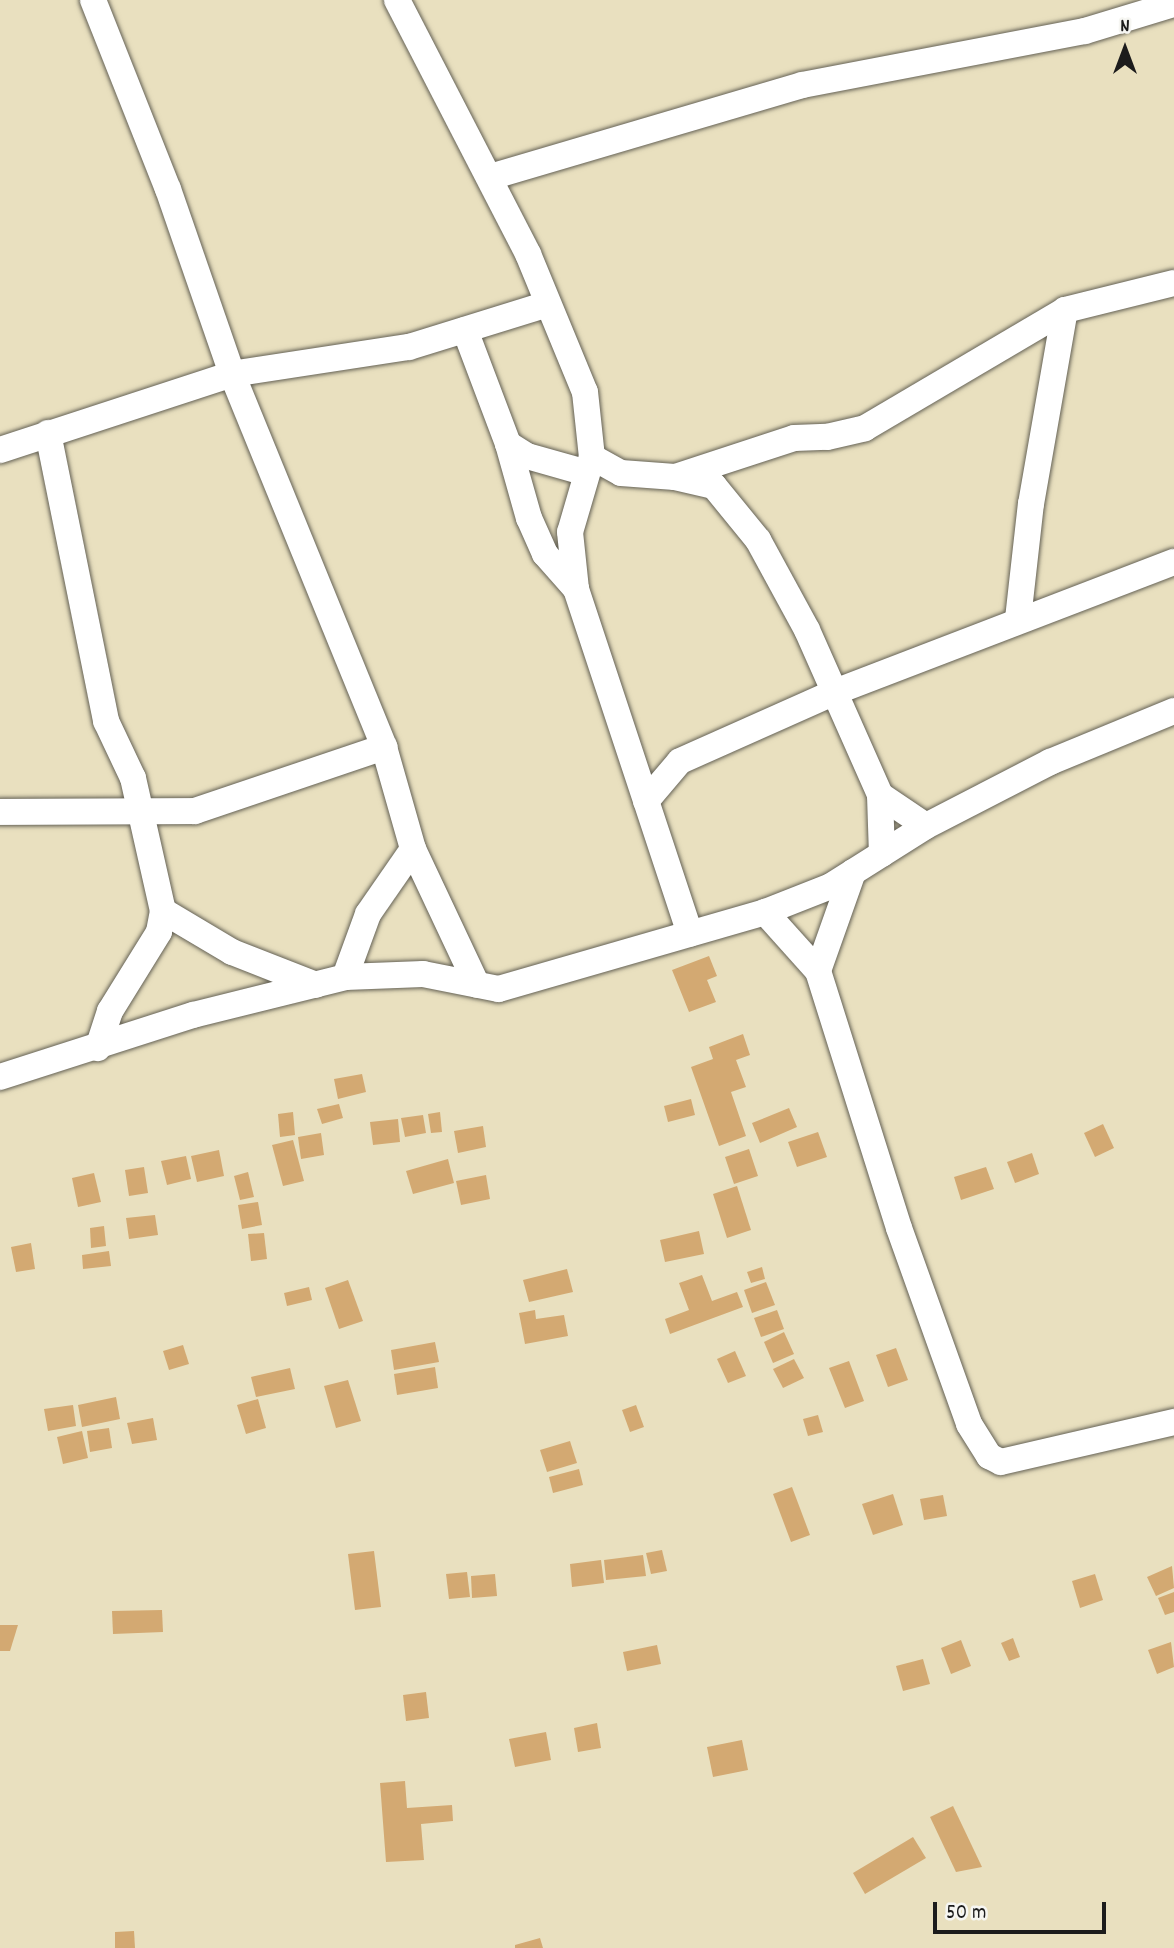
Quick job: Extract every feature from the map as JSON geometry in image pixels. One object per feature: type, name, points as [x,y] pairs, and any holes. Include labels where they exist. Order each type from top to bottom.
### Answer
[{"type":"street","points":[[93,0],[168,189],[232,374],[384,747],[413,849],[477,985]]},
{"type":"street","points":[[397,0],[490,177],[585,392],[589,465],[570,532],[576,589],[690,934]]},
{"type":"street","points":[[490,177],[802,85],[1085,31],[1174,4]]},
{"type":"street","points":[[675,477],[794,438],[827,438],[865,428],[1065,310],[1174,283]]},
{"type":"street","points":[[0,450],[232,374],[409,347],[548,304]]},
{"type":"street","points":[[1018,619],[1031,505],[1065,310]]},
{"type":"street","points":[[465,330],[508,444],[510,465],[545,554],[576,589]]},
{"type":"street","points":[[48,433],[106,721],[133,778],[163,911],[159,932],[110,1011],[98,1048]]},
{"type":"street","points":[[508,444],[527,456],[589,465],[621,473],[675,477],[715,486],[758,540],[807,630],[880,795],[882,854]]},
{"type":"street","points":[[646,801],[680,761],[835,692],[1018,619],[1174,562]]},
{"type":"street","points":[[0,1077],[98,1048],[193,1015],[345,977],[423,974],[499,989],[765,912],[831,886],[926,826],[1050,762],[1174,711]]},
{"type":"street","points":[[0,811],[195,811],[384,747]]},
{"type":"street","points":[[631,758],[680,761]]},
{"type":"street","points":[[880,795],[926,826]]},
{"type":"street","points":[[345,977],[368,914],[413,849]]},
{"type":"street","points":[[818,971],[853,872]]},
{"type":"street","points":[[163,911],[232,952],[316,985]]},
{"type":"street","points":[[765,912],[818,971],[904,1241],[970,1424],[989,1456],[1001,1462],[1174,1422]]},
{"type":"building","points":[[709,956],[717,976],[707,980],[716,1002],[689,1012],[672,970]]},
{"type":"building","points":[[743,1034],[750,1055],[736,1060],[746,1087],[731,1092],[746,1136],[719,1146],[691,1067],[713,1059],[709,1047]]},
{"type":"building","points":[[362,1074],[366,1092],[338,1099],[334,1079]]},
{"type":"building","points":[[691,1099],[695,1115],[668,1122],[664,1106]]},
{"type":"building","points":[[339,1104],[343,1118],[322,1124],[317,1109]]},
{"type":"building","points":[[789,1108],[797,1127],[760,1143],[752,1123]]},
{"type":"building","points":[[293,1112],[295,1135],[280,1137],[278,1114]]},
{"type":"building","points":[[440,1112],[442,1132],[431,1133],[428,1114]]},
{"type":"building","points":[[423,1115],[426,1133],[405,1137],[401,1118]]},
{"type":"building","points":[[398,1119],[400,1142],[373,1145],[370,1122]]},
{"type":"building","points":[[1103,1124],[1114,1148],[1095,1157],[1084,1133]]},
{"type":"building","points":[[483,1126],[486,1147],[458,1153],[454,1131]]},
{"type":"building","points":[[818,1132],[827,1157],[797,1167],[788,1142]]},
{"type":"building","points":[[321,1133],[324,1155],[301,1159],[298,1137]]},
{"type":"building","points":[[293,1140],[304,1181],[283,1186],[272,1145]]},
{"type":"building","points":[[749,1149],[758,1176],[734,1184],[725,1157]]},
{"type":"building","points":[[219,1150],[224,1176],[197,1182],[191,1156]]},
{"type":"building","points":[[1032,1153],[1039,1174],[1015,1183],[1007,1162]]},
{"type":"building","points":[[186,1156],[191,1179],[167,1185],[161,1161]]},
{"type":"building","points":[[448,1159],[454,1183],[413,1194],[406,1171]]},
{"type":"building","points":[[144,1167],[148,1193],[129,1196],[125,1170]]},
{"type":"building","points":[[986,1167],[994,1189],[961,1200],[954,1177]]},
{"type":"building","points":[[248,1172],[254,1197],[240,1200],[234,1176]]},
{"type":"building","points":[[94,1173],[101,1202],[78,1207],[72,1178]]},
{"type":"building","points":[[486,1175],[490,1199],[461,1205],[456,1181]]},
{"type":"building","points":[[737,1186],[751,1230],[727,1238],[713,1194]]},
{"type":"building","points":[[258,1202],[262,1225],[242,1229],[238,1205]]},
{"type":"building","points":[[155,1215],[158,1235],[129,1239],[126,1218]]},
{"type":"building","points":[[104,1226],[106,1246],[91,1248],[90,1228]]},
{"type":"building","points":[[699,1231],[704,1254],[665,1262],[660,1240]]},
{"type":"building","points":[[264,1233],[267,1259],[251,1261],[248,1234]]},
{"type":"building","points":[[31,1243],[35,1269],[16,1272],[11,1247]]},
{"type":"building","points":[[109,1251],[111,1266],[83,1269],[82,1255]]},
{"type":"building","points":[[762,1267],[765,1279],[751,1283],[747,1272]]},
{"type":"building","points":[[567,1269],[573,1292],[529,1302],[523,1280]]},
{"type":"building","points":[[702,1275],[712,1301],[737,1292],[743,1307],[670,1334],[665,1319],[689,1310],[679,1283]]},
{"type":"building","points":[[348,1280],[363,1321],[339,1329],[325,1288]]},
{"type":"building","points":[[766,1282],[775,1305],[752,1313],[744,1290]]},
{"type":"building","points":[[309,1287],[312,1300],[287,1306],[284,1293]]},
{"type":"building","points":[[535,1310],[536,1319],[564,1315],[568,1336],[525,1344],[519,1313]]},
{"type":"building","points":[[777,1310],[784,1329],[761,1337],[754,1318]]},
{"type":"building","points":[[784,1332],[794,1354],[773,1363],[764,1342]]},
{"type":"building","points":[[435,1342],[439,1362],[394,1370],[391,1350]]},
{"type":"building","points":[[183,1345],[189,1364],[169,1370],[163,1351]]},
{"type":"building","points":[[896,1348],[908,1380],[888,1387],[876,1355]]},
{"type":"building","points":[[735,1351],[746,1376],[728,1383],[717,1359]]},
{"type":"building","points":[[794,1359],[804,1378],[783,1388],[773,1369]]},
{"type":"building","points":[[849,1361],[864,1401],[845,1408],[829,1368]]},
{"type":"building","points":[[435,1367],[438,1388],[397,1395],[394,1374]]},
{"type":"building","points":[[290,1368],[295,1389],[256,1397],[251,1377]]},
{"type":"building","points":[[348,1380],[361,1421],[336,1428],[324,1386]]},
{"type":"building","points":[[116,1397],[120,1419],[82,1427],[78,1405]]},
{"type":"building","points":[[258,1399],[266,1428],[246,1434],[237,1405]]},
{"type":"building","points":[[73,1405],[76,1426],[48,1431],[44,1409]]},
{"type":"building","points":[[636,1405],[644,1427],[630,1432],[622,1410]]},
{"type":"building","points":[[818,1415],[823,1432],[808,1436],[803,1419]]},
{"type":"building","points":[[153,1418],[157,1440],[132,1444],[127,1423]]},
{"type":"building","points":[[109,1428],[112,1448],[90,1452],[87,1431]]},
{"type":"building","points":[[82,1431],[88,1458],[63,1464],[57,1437]]},
{"type":"building","points":[[570,1441],[577,1463],[547,1472],[540,1450]]},
{"type":"building","points":[[579,1469],[583,1485],[553,1493],[549,1477]]},
{"type":"building","points":[[792,1487],[810,1535],[791,1542],[773,1494]]},
{"type":"building","points":[[893,1494],[903,1525],[873,1535],[862,1504]]},
{"type":"building","points":[[943,1495],[947,1516],[924,1520],[920,1499]]},
{"type":"building","points":[[662,1550],[667,1571],[651,1574],[646,1553]]},
{"type":"building","points":[[374,1551],[381,1607],[355,1610],[348,1554]]},
{"type":"building","points":[[643,1555],[646,1576],[606,1580],[604,1560]]},
{"type":"building","points":[[601,1560],[604,1583],[572,1587],[570,1564]]},
{"type":"building","points":[[1172,1566],[1174,1588],[1156,1596],[1147,1577]]},
{"type":"building","points":[[467,1572],[470,1597],[449,1599],[446,1574]]},
{"type":"building","points":[[495,1574],[497,1596],[472,1598],[471,1576]]},
{"type":"building","points":[[1095,1574],[1103,1600],[1080,1608],[1072,1581]]},
{"type":"building","points":[[1174,1592],[1174,1612],[1165,1615],[1158,1598]]},
{"type":"building","points":[[162,1610],[163,1632],[113,1634],[112,1611]]},
{"type":"building","points":[[0,1625],[18,1625],[10,1651],[0,1651]]},
{"type":"building","points":[[1013,1638],[1020,1657],[1009,1661],[1001,1643]]},
{"type":"building","points":[[961,1640],[971,1666],[951,1674],[941,1648]]},
{"type":"building","points":[[1171,1642],[1174,1667],[1157,1674],[1148,1650]]},
{"type":"building","points":[[657,1645],[661,1664],[627,1671],[623,1652]]},
{"type":"building","points":[[923,1659],[930,1684],[903,1691],[896,1666]]},
{"type":"building","points":[[426,1692],[429,1718],[406,1721],[403,1695]]},
{"type":"building","points":[[597,1723],[601,1748],[578,1752],[574,1728]]},
{"type":"building","points":[[546,1732],[551,1760],[515,1767],[509,1739]]},
{"type":"building","points":[[742,1740],[748,1770],[713,1777],[707,1747]]},
{"type":"building","points":[[405,1781],[407,1808],[452,1805],[453,1821],[421,1824],[424,1860],[386,1862],[380,1783]]},
{"type":"building","points":[[953,1806],[982,1867],[956,1872],[930,1817]]},
{"type":"building","points":[[913,1837],[926,1858],[865,1894],[853,1873]]},
{"type":"building","points":[[134,1931],[135,1948],[115,1948],[115,1932]]},
{"type":"building","points":[[540,1938],[543,1948],[515,1948],[515,1945]]}]
